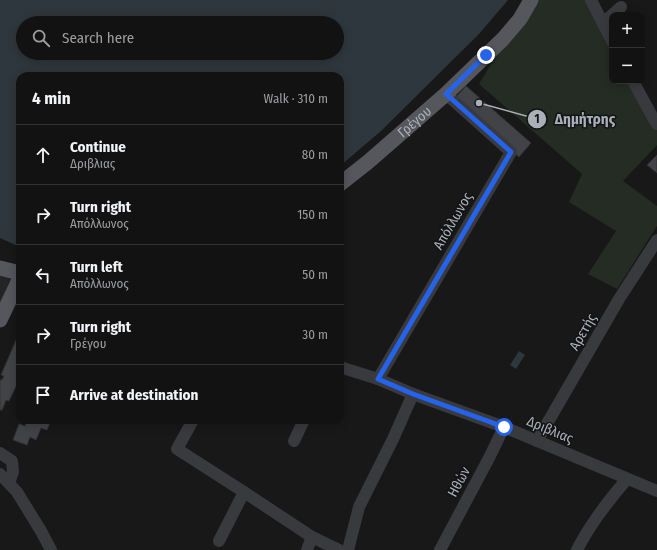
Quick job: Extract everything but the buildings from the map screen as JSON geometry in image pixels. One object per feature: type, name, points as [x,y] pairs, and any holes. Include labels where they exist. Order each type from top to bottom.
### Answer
[{"type":"main road","name":"Γρέγου","points":[[344,181],[368,162],[446,94],[503,39],[520,19],[531,0]]},
{"type":"main road","points":[[0,268],[16,272]]},
{"type":"main road","points":[[0,320],[16,286]]},
{"type":"street","points":[[591,0],[609,36]]},
{"type":"street","points":[[602,23],[621,7]]},
{"type":"street","points":[[635,84],[657,124]]},
{"type":"street","name":"Απόλλωνος","points":[[378,379],[511,152],[446,94]]},
{"type":"street","name":"Αρετής","points":[[537,441],[619,299],[657,240]]},
{"type":"street","name":"Δριβλιας","points":[[344,368],[378,379],[413,394],[504,427],[657,492]]},
{"type":"street","points":[[348,550],[359,507],[394,439],[413,394]]},
{"type":"street","points":[[191,424],[177,449],[312,537],[339,550]]},
{"type":"street","points":[[294,441],[302,424]]},
{"type":"street","name":"Ηθών","points":[[440,550],[504,427]]},
{"type":"street","points":[[0,454],[12,461],[13,472],[9,483]]},
{"type":"street","points":[[0,474],[17,492],[51,550]]},
{"type":"street","points":[[577,550],[603,507],[627,479]]},
{"type":"street","points":[[218,541],[244,492]]},
{"type":"street","points":[[307,550],[312,537]]},
{"type":"shaded area","points":[[0,0],[508,0],[479,34],[381,131],[344,163],[344,72],[16,72],[16,245],[0,238]]},
{"type":"shaded area","points":[[529,0],[592,0],[609,31],[609,84],[638,84],[657,120],[657,145],[623,181],[657,206],[657,226],[617,289],[588,274],[616,231],[569,202],[582,174],[479,84]]},
{"type":"shaded area","points":[[0,274],[15,278],[0,309]]},
{"type":"shaded area","points":[[519,351],[525,355],[516,369],[510,365]]},
{"type":"place","name":"Δημήτρης","points":[[479,103]]},
{"type":"route","points":[[486,55],[446,94],[511,152],[378,379],[413,394],[504,427]]}]
